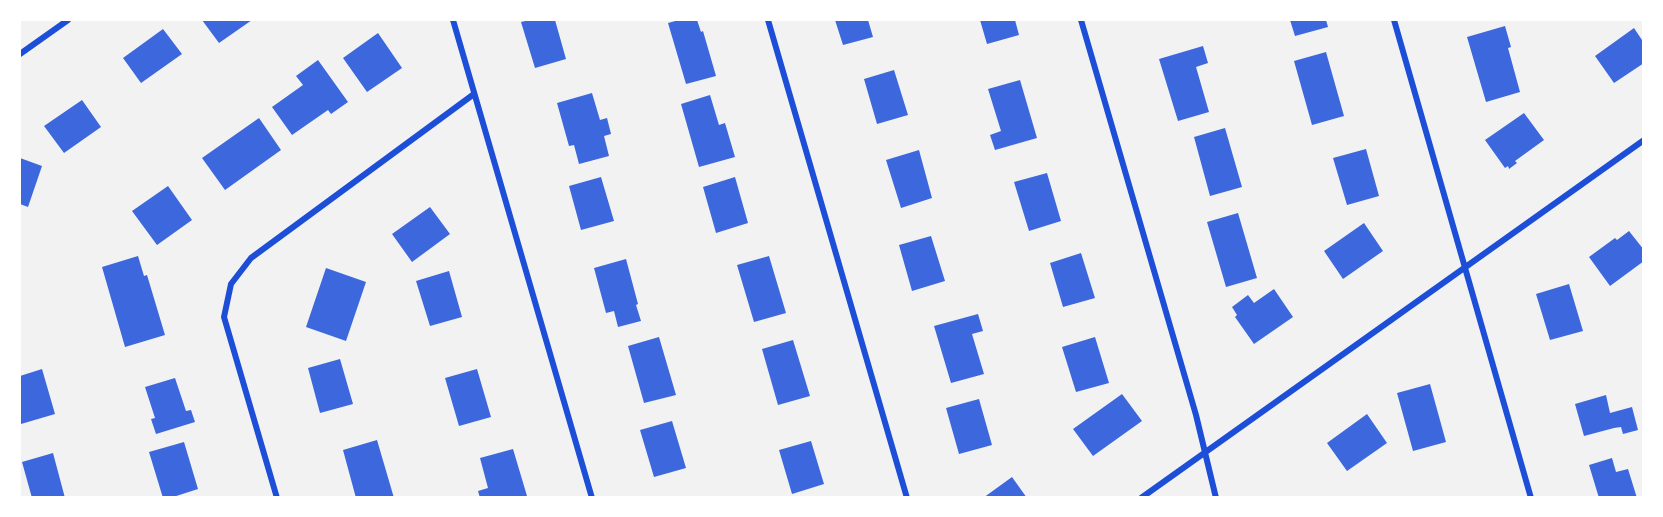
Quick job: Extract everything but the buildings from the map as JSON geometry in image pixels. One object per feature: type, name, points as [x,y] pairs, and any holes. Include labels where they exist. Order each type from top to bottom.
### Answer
[{"type":"street","points":[[20,54],[68,20]]},
{"type":"street","points":[[453,20],[592,498]]},
{"type":"street","points":[[768,20],[907,498]]},
{"type":"street","points":[[1081,20],[1196,415],[1216,498]]},
{"type":"street","points":[[1394,20],[1531,498]]},
{"type":"street","points":[[277,498],[224,317],[231,284],[251,258],[474,94]]},
{"type":"street","points":[[1141,498],[1644,140]]}]
